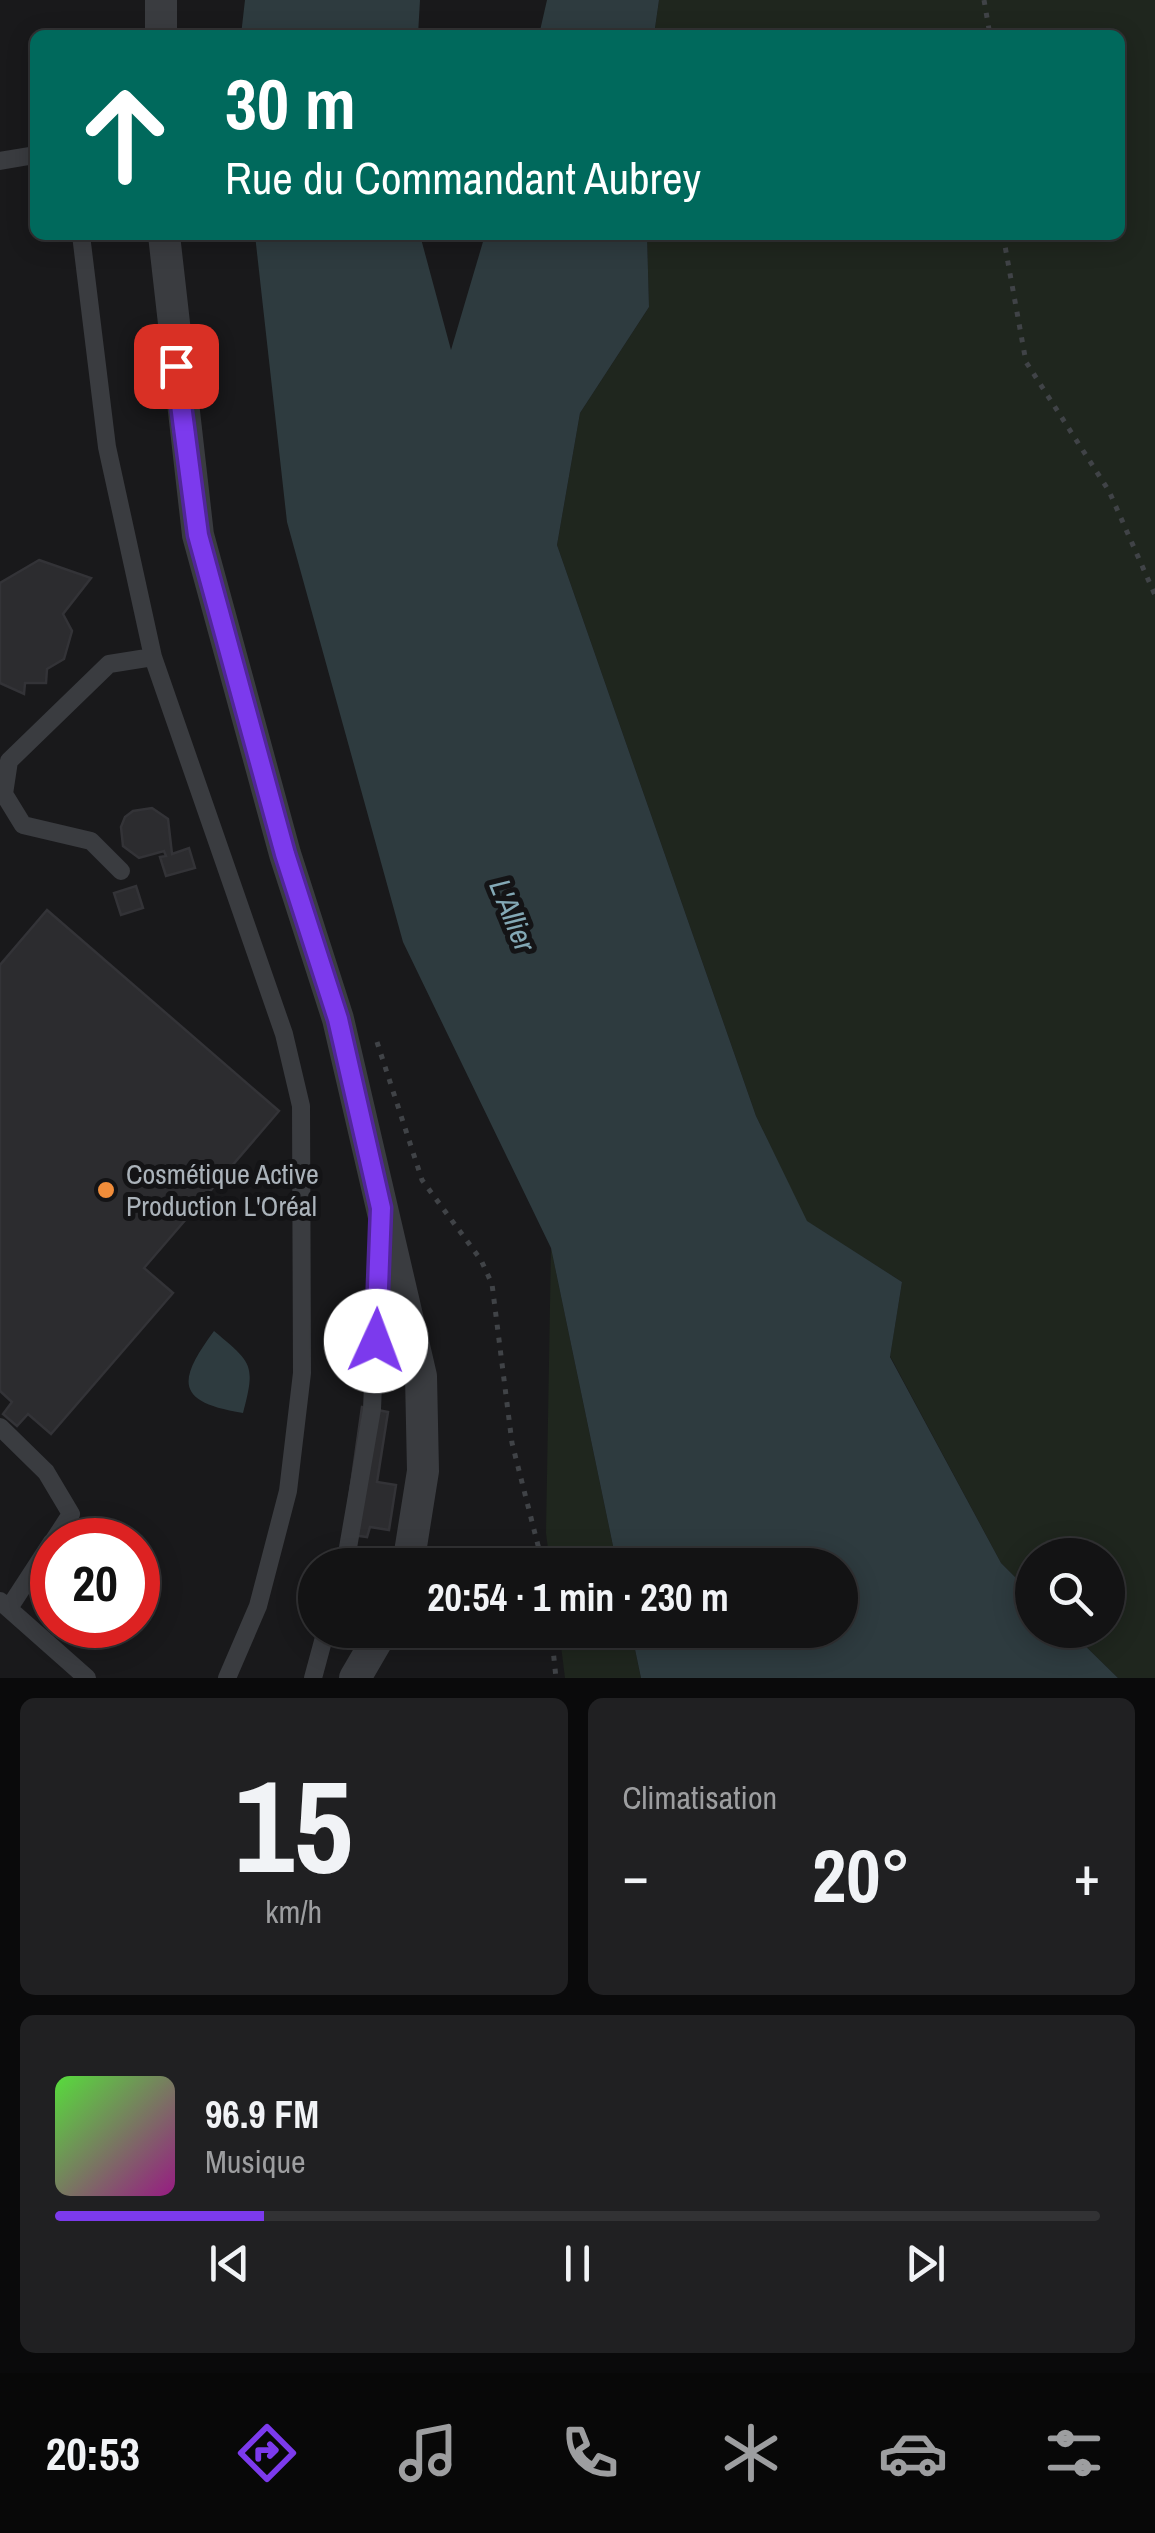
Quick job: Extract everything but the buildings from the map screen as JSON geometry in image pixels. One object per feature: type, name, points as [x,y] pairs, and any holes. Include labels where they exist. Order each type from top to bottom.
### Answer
[{"type":"street","points":[[160,30],[161,0]]},
{"type":"street","points":[[165,240],[198,535],[279,836],[338,1019],[421,1376],[424,1471],[411,1548]]},
{"type":"street","points":[[356,1678],[373,1648]]},
{"type":"lane","points":[[0,161],[30,155]]},
{"type":"lane","points":[[82,240],[107,447],[153,657],[284,1034],[301,1106],[302,1372],[288,1491],[258,1606],[227,1678]]},
{"type":"lane","points":[[121,871],[91,841],[23,824],[4,794],[9,761],[110,664],[153,657]]},
{"type":"lane","points":[[348,1548],[372,1409],[381,1208]]},
{"type":"lane","points":[[0,1427],[46,1472],[71,1514],[68,1518]]},
{"type":"lane","points":[[30,1571],[4,1604],[87,1678]]},
{"type":"lane","points":[[313,1678],[321,1648]]},
{"type":"path","points":[[984,0],[989,30]]},
{"type":"path","points":[[1004,240],[1026,362],[1109,491],[1155,595]]},
{"type":"path","points":[[375,1035],[422,1180],[481,1260],[492,1284],[512,1443],[539,1548]]},
{"type":"path","points":[[554,1648],[556,1678]]},
{"type":"shaded area","points":[[659,0],[1155,0],[1155,1678],[1118,1678],[1087,1648],[1125,1648],[1125,1538],[1015,1538],[1015,1577],[1001,1563],[890,1356],[902,1282],[806,1221],[756,1116],[557,545],[580,413],[649,307],[647,240],[1125,240],[1125,30],[655,30]]},
{"type":"shaded area","points":[[551,1248],[613,1548],[548,1548]]},
{"type":"shaded area","points":[[561,1648],[635,1648],[641,1678],[565,1678]]},
{"type":"water","points":[[245,0],[420,0],[418,30],[242,30]]},
{"type":"water","points":[[547,0],[659,0],[655,30],[540,30]]},
{"type":"water","name":"L'Allier","points":[[256,240],[421,240],[451,350],[484,240],[647,240],[649,307],[580,413],[557,545],[756,1116],[807,1221],[902,1282],[890,1357],[1001,1563],[1015,1577],[1015,1648],[1087,1648],[1118,1678],[641,1678],[635,1648],[858,1648],[858,1548],[613,1548],[551,1248],[403,942],[287,522]]},
{"type":"water","points":[[214,1331],[248,1366],[243,1413],[204,1402],[189,1386],[194,1363]]},
{"type":"place","name":"Cosmétique Active Production L'Oréal","points":[[106,1190]]},
{"type":"route","points":[[176,366],[198,535],[285,854],[338,1019],[381,1208],[376,1341]]}]
